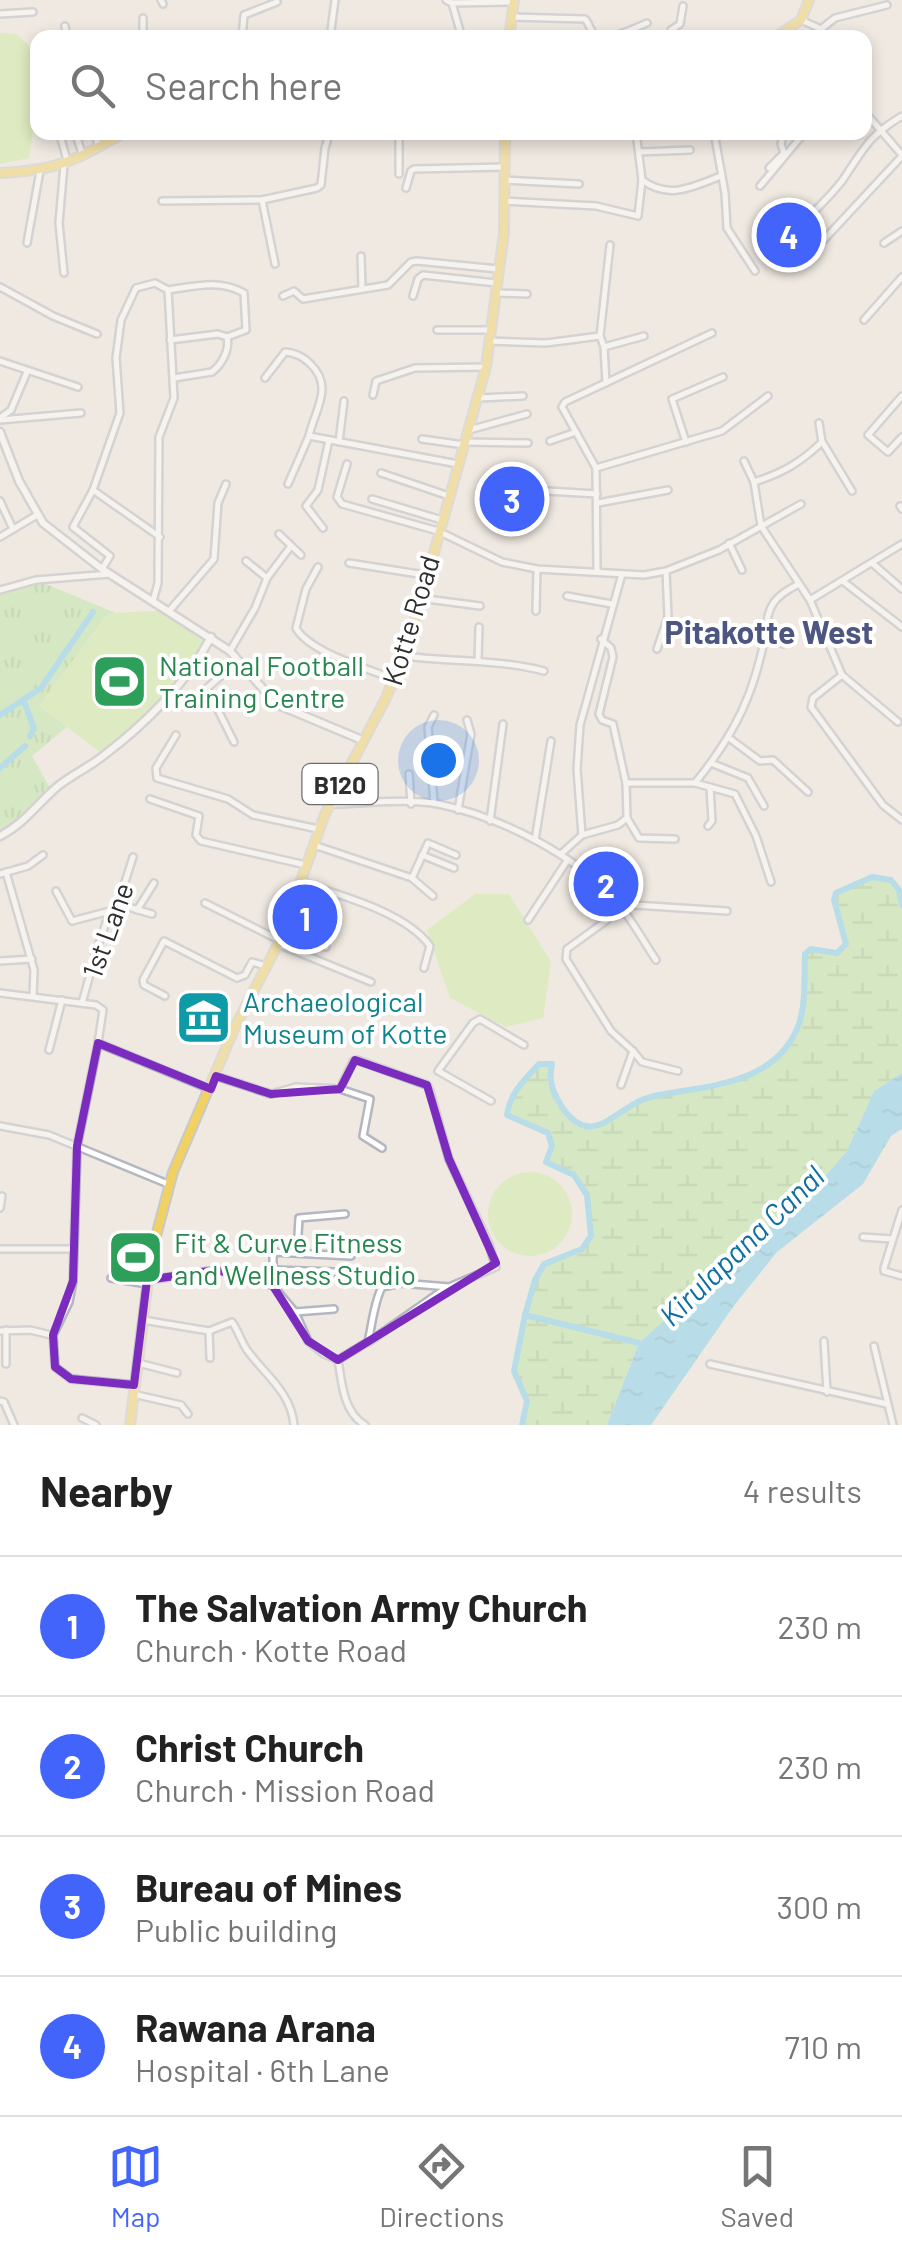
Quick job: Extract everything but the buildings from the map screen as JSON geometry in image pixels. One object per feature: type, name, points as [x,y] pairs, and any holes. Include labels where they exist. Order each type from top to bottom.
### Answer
[{"type":"main road","points":[[786,30],[801,20],[809,0]]},
{"type":"main road","points":[[510,30],[514,1]]},
{"type":"main road","points":[[0,173],[40,171],[66,164],[99,148],[106,140]]},
{"type":"main road","name":"Kotte Road","points":[[130,1425],[147,1282],[168,1184],[235,1027],[280,939],[318,829],[404,656],[486,367],[505,201],[505,140]]},
{"type":"street","points":[[331,30],[335,0]]},
{"type":"street","points":[[459,30],[449,1],[514,1]]},
{"type":"street","points":[[243,30],[244,15],[277,2]]},
{"type":"street","points":[[801,20],[821,29],[835,18],[887,5]]},
{"type":"street","points":[[671,30],[680,24],[683,6]]},
{"type":"street","points":[[0,14],[33,12]]},
{"type":"street","points":[[511,17],[586,18],[591,30]]},
{"type":"street","points":[[143,18],[143,30]]},
{"type":"street","points":[[630,30],[648,24]]},
{"type":"street","points":[[65,26],[65,30]]},
{"type":"street","points":[[872,137],[902,116]]},
{"type":"street","points":[[807,258],[902,156],[872,121]]},
{"type":"street","points":[[61,140],[66,164],[59,224],[64,273]]},
{"type":"street","points":[[78,140],[83,156]]},
{"type":"street","points":[[96,140],[99,148]]},
{"type":"street","points":[[162,201],[262,200],[322,185],[328,140]]},
{"type":"street","points":[[399,140],[399,174]]},
{"type":"street","points":[[505,201],[596,206],[638,216],[642,180],[637,140]]},
{"type":"street","points":[[715,140],[727,228],[755,270]]},
{"type":"street","points":[[769,168],[784,153],[782,140]]},
{"type":"street","points":[[760,186],[798,140]]},
{"type":"street","points":[[797,229],[841,182],[869,140]]},
{"type":"street","points":[[639,152],[690,150]]},
{"type":"street","points":[[406,188],[414,169],[504,167]]},
{"type":"street","points":[[27,242],[40,171]]},
{"type":"street","points":[[642,180],[675,193],[721,176]]},
{"type":"street","points":[[504,180],[579,184]]},
{"type":"street","points":[[262,200],[275,264]]},
{"type":"street","points":[[884,243],[902,231]]},
{"type":"street","points":[[606,382],[600,336],[610,245]]},
{"type":"street","points":[[361,256],[362,288]]},
{"type":"street","points":[[283,296],[294,291],[303,299],[388,285],[412,262],[498,269]]},
{"type":"street","points":[[413,296],[423,274],[527,294]]},
{"type":"street","points":[[864,320],[902,277]]},
{"type":"street","points":[[106,572],[110,556],[72,527],[93,490],[120,414],[116,358],[121,320],[136,288],[155,283],[168,290],[212,284],[230,285],[244,293],[246,330],[227,337],[218,334],[170,340]]},
{"type":"street","points":[[0,287],[97,334]]},
{"type":"street","points":[[153,601],[158,583],[160,536],[159,437],[174,398],[168,290]]},
{"type":"street","points":[[437,330],[490,330]]},
{"type":"street","points":[[597,571],[596,468],[562,407],[565,402],[712,333]]},
{"type":"street","points":[[490,341],[546,343],[600,336]]},
{"type":"street","points":[[604,347],[644,336]]},
{"type":"street","points":[[174,378],[212,372],[224,355],[227,337]]},
{"type":"street","points":[[265,378],[285,352],[294,353],[312,364],[322,392],[309,436],[288,484]]},
{"type":"street","points":[[0,361],[78,387]]},
{"type":"street","points":[[373,395],[376,380],[415,368],[486,367]]},
{"type":"street","points":[[0,419],[18,398],[26,372]]},
{"type":"street","points":[[686,443],[672,399],[723,377]]},
{"type":"street","points":[[479,398],[523,396]]},
{"type":"street","points":[[596,468],[722,432],[768,396]]},
{"type":"street","points":[[902,396],[868,435],[886,452],[902,436]]},
{"type":"street","points":[[340,442],[344,401]]},
{"type":"street","points":[[0,419],[81,413]]},
{"type":"street","points":[[469,430],[527,414]]},
{"type":"street","points":[[819,424],[822,442],[852,492]]},
{"type":"street","points":[[0,432],[43,523],[106,572],[230,650],[276,704],[362,740]]},
{"type":"street","points":[[550,441],[576,432]]},
{"type":"street","points":[[309,436],[458,464]]},
{"type":"street","points":[[422,439],[465,444],[528,442]]},
{"type":"street","points":[[323,528],[306,506],[318,490],[329,440]]},
{"type":"street","points":[[754,482],[792,468],[822,442]]},
{"type":"street","points":[[744,461],[754,482],[762,526],[810,600],[842,675],[898,722]]},
{"type":"street","points":[[347,464],[338,502],[438,530],[502,562],[538,569],[622,574],[666,572],[801,504]]},
{"type":"street","points":[[380,473],[449,496]]},
{"type":"street","points":[[170,610],[214,558],[218,503],[226,484]]},
{"type":"street","points":[[93,490],[160,536]]},
{"type":"street","points":[[598,503],[668,490]]},
{"type":"street","points":[[547,491],[597,494]]},
{"type":"street","points":[[372,499],[442,520]]},
{"type":"street","points":[[0,501],[13,529]]},
{"type":"street","points":[[0,537],[37,515]]},
{"type":"street","points":[[279,534],[302,555]]},
{"type":"street","points":[[729,543],[742,570]]},
{"type":"street","points":[[230,650],[268,578],[291,546]]},
{"type":"street","points":[[810,600],[900,548]]},
{"type":"street","points":[[246,561],[268,578]]},
{"type":"street","points":[[349,563],[425,575]]},
{"type":"street","points":[[872,563],[902,589]]},
{"type":"street","points":[[318,567],[306,590],[296,628],[299,634],[313,644],[394,679]]},
{"type":"street","points":[[536,610],[538,569]]},
{"type":"street","points":[[0,590],[36,580],[106,572]]},
{"type":"street","points":[[658,649],[668,618],[666,572]]},
{"type":"street","points":[[582,835],[577,769],[580,725],[622,574]]},
{"type":"street","points":[[844,582],[902,628]]},
{"type":"street","points":[[695,783],[729,738],[758,676],[768,610],[773,601],[798,585]]},
{"type":"street","points":[[568,596],[612,604]]},
{"type":"street","points":[[419,598],[480,606]]},
{"type":"street","points":[[478,661],[479,626]]},
{"type":"street","points":[[766,631],[783,644]]},
{"type":"street","points":[[0,836],[20,825],[63,782],[104,755],[168,699],[197,663],[211,637]]},
{"type":"street","points":[[602,639],[613,652],[600,714],[602,720],[613,724],[626,783],[627,818],[639,838],[675,839]]},
{"type":"street","points":[[404,656],[454,662],[509,661],[544,671]]},
{"type":"street","points":[[234,742],[208,688],[240,660]]},
{"type":"street","points":[[842,675],[812,698],[811,707],[883,804],[902,820]]},
{"type":"street","points":[[434,716],[428,726],[434,804]]},
{"type":"street","points":[[458,810],[471,734],[467,720]]},
{"type":"street","points":[[490,821],[503,724]]},
{"type":"street","points":[[176,736],[156,768],[157,778],[228,799],[253,815],[318,829]]},
{"type":"street","points":[[729,738],[760,761],[773,760],[808,792]]},
{"type":"street","points":[[535,840],[550,742]]},
{"type":"street","points":[[712,763],[748,778],[764,806]]},
{"type":"street","points":[[409,774],[410,804]]},
{"type":"street","points":[[626,783],[695,783],[735,794],[756,836],[771,882]]},
{"type":"street","points":[[708,826],[712,821],[710,786]]},
{"type":"street","points":[[150,800],[199,816],[196,835],[201,840],[307,865]]},
{"type":"street","points":[[330,804],[434,804],[535,840],[560,855],[618,904],[656,960]]},
{"type":"street","points":[[560,855],[582,835],[618,825],[627,818]]},
{"type":"street","points":[[412,878],[428,843],[456,855]]},
{"type":"street","points":[[314,846],[412,878],[433,896]]},
{"type":"street","points":[[33,995],[32,959],[3,873],[28,866],[43,855]]},
{"type":"street","points":[[422,855],[454,868]]},
{"type":"street","name":"1st Lane","points":[[82,1002],[110,911],[118,904],[132,857]]},
{"type":"street","points":[[528,920],[567,861]]},
{"type":"street","points":[[300,882],[357,901],[412,929],[430,946],[424,968]]},
{"type":"street","points":[[136,910],[154,883]]},
{"type":"street","points":[[56,891],[72,921],[110,911]]},
{"type":"street","points":[[118,904],[152,914]]},
{"type":"street","points":[[205,904],[371,982]]},
{"type":"street","points":[[618,904],[726,910]]},
{"type":"street","points":[[618,904],[607,920],[567,949],[566,959],[611,1030],[642,1062],[678,1071]]},
{"type":"street","points":[[280,939],[326,947]]},
{"type":"street","points":[[165,996],[143,980],[164,942],[238,978],[245,975],[252,962],[266,967]]},
{"type":"street","points":[[0,962],[32,959]]},
{"type":"street","points":[[0,993],[96,1004],[103,1010],[77,1146],[69,1302],[53,1335],[54,1367],[72,1379],[134,1389],[182,1404],[188,1414]]},
{"type":"street","points":[[49,1050],[62,1000]]},
{"type":"street","points":[[427,1085],[480,1019],[524,1045]]},
{"type":"street","points":[[98,1043],[211,1089]]},
{"type":"street","points":[[621,1085],[633,1052]]},
{"type":"street","points":[[340,1089],[355,1060],[427,1085]]},
{"type":"street","points":[[438,1071],[490,1101]]},
{"type":"street","points":[[216,1076],[271,1094],[296,1087],[340,1089],[370,1099],[363,1136],[382,1148]]},
{"type":"street","points":[[338,1360],[449,1287],[496,1267],[449,1160],[427,1085]]},
{"type":"street","points":[[0,1126],[77,1146],[168,1184]]},
{"type":"street","points":[[0,1208],[2,1196]]},
{"type":"street","points":[[902,1210],[884,1271],[902,1276]]},
{"type":"street","points":[[297,1252],[299,1218],[345,1214]]},
{"type":"street","points":[[863,1237],[892,1239]]},
{"type":"street","points":[[0,1250],[73,1249]]},
{"type":"street","points":[[273,1286],[273,1252],[351,1256]]},
{"type":"street","points":[[111,1278],[147,1282],[218,1270],[273,1286],[295,1312],[308,1341],[338,1360],[344,1397],[358,1422],[365,1425]]},
{"type":"street","points":[[272,1270],[336,1272]]},
{"type":"street","points":[[368,1342],[382,1288],[401,1284],[449,1287]]},
{"type":"street","points":[[295,1312],[334,1309]]},
{"type":"street","points":[[144,1320],[208,1331],[234,1324],[246,1348],[277,1383],[289,1404],[294,1425]]},
{"type":"street","points":[[6,1364],[3,1330],[53,1335]]},
{"type":"street","points":[[208,1331],[210,1358]]},
{"type":"street","points":[[824,1341],[827,1392]]},
{"type":"street","points":[[874,1346],[892,1425]]},
{"type":"street","points":[[138,1363],[176,1373]]},
{"type":"street","points":[[710,1364],[887,1404]]},
{"type":"street","points":[[0,1401],[14,1425]]},
{"type":"street","points":[[82,1418],[96,1425]]},
{"type":"highlighted area","points":[[98,1043],[211,1089],[216,1076],[271,1094],[340,1089],[355,1060],[427,1085],[449,1159],[496,1263],[338,1360],[308,1341],[273,1286],[217,1270],[147,1280],[134,1385],[71,1379],[55,1367],[53,1335],[73,1281],[77,1146]]},
{"type":"green space","points":[[0,33],[16,34],[30,46],[32,140],[29,158],[0,164]]},
{"type":"green space","points":[[36,580],[116,613],[105,617],[39,706],[67,727],[32,756],[52,792],[0,836],[0,590]]},
{"type":"green space","name":"National Football Training Centre","points":[[170,610],[211,637],[168,699],[104,755],[39,706],[105,617]]},
{"type":"green space","points":[[872,877],[891,880],[899,890],[902,905],[902,1073],[874,1091],[847,1151],[827,1174],[639,1343],[607,1425],[522,1425],[527,1401],[514,1371],[535,1280],[544,1264],[582,1249],[591,1236],[587,1195],[574,1175],[546,1162],[552,1146],[548,1133],[507,1115],[509,1100],[539,1064],[552,1064],[552,1087],[562,1107],[574,1120],[595,1126],[654,1096],[717,1085],[757,1071],[774,1060],[799,1024],[805,954],[811,949],[837,953],[846,944],[834,900],[836,893]]},
{"type":"green space","points":[[475,894],[509,894],[551,962],[543,1018],[506,1027],[450,998],[427,930]]},
{"type":"green space","points":[[530,1172],[546,1175],[560,1184],[569,1198],[569,1230],[560,1244],[546,1253],[530,1256],[514,1253],[500,1244],[491,1230],[488,1214],[491,1198],[500,1184],[514,1175]]},
{"type":"water","points":[[902,1073],[902,1129],[891,1136],[863,1184],[777,1252],[733,1307],[651,1425],[607,1425],[639,1343],[827,1174],[847,1151],[874,1091]]},
{"type":"waterway","points":[[0,715],[41,688],[93,612]]},
{"type":"waterway","points":[[24,701],[34,729],[30,736]]},
{"type":"waterway","points":[[0,768],[25,746]]},
{"type":"waterway","points":[[525,1315],[544,1264],[582,1249],[591,1236],[587,1195],[574,1175],[546,1162],[552,1146],[548,1133],[507,1115],[514,1093],[539,1064],[552,1064],[556,1097],[574,1120],[585,1126],[606,1122],[654,1096],[717,1085],[757,1071],[774,1060],[799,1024],[805,954],[811,949],[837,953],[846,944],[834,900],[836,893],[872,877],[891,880],[899,890],[902,905]]},
{"type":"waterway","points":[[522,1425],[527,1401],[514,1371],[525,1315],[639,1343],[644,1348]]},
{"type":"place","name":"Rawana Arana","points":[[789,235]]},
{"type":"place","name":"Bureau of Mines","points":[[512,499]]},
{"type":"place","name":"National Football Training Centre","points":[[120,681]]},
{"type":"place","name":"Christ Church","points":[[606,884]]},
{"type":"place","name":"The Salvation Army Church","points":[[305,917]]},
{"type":"place","name":"Archaeological Museum of Kotte","points":[[204,1017]]},
{"type":"place","name":"Fit & Curve Fitness and Wellness Studio","points":[[135,1258]]},
{"type":"district","name":"Pitakotte West","points":[[769,631]]},
{"type":"water label","name":"Kirulapana Canal","points":[[741,1245]]}]
